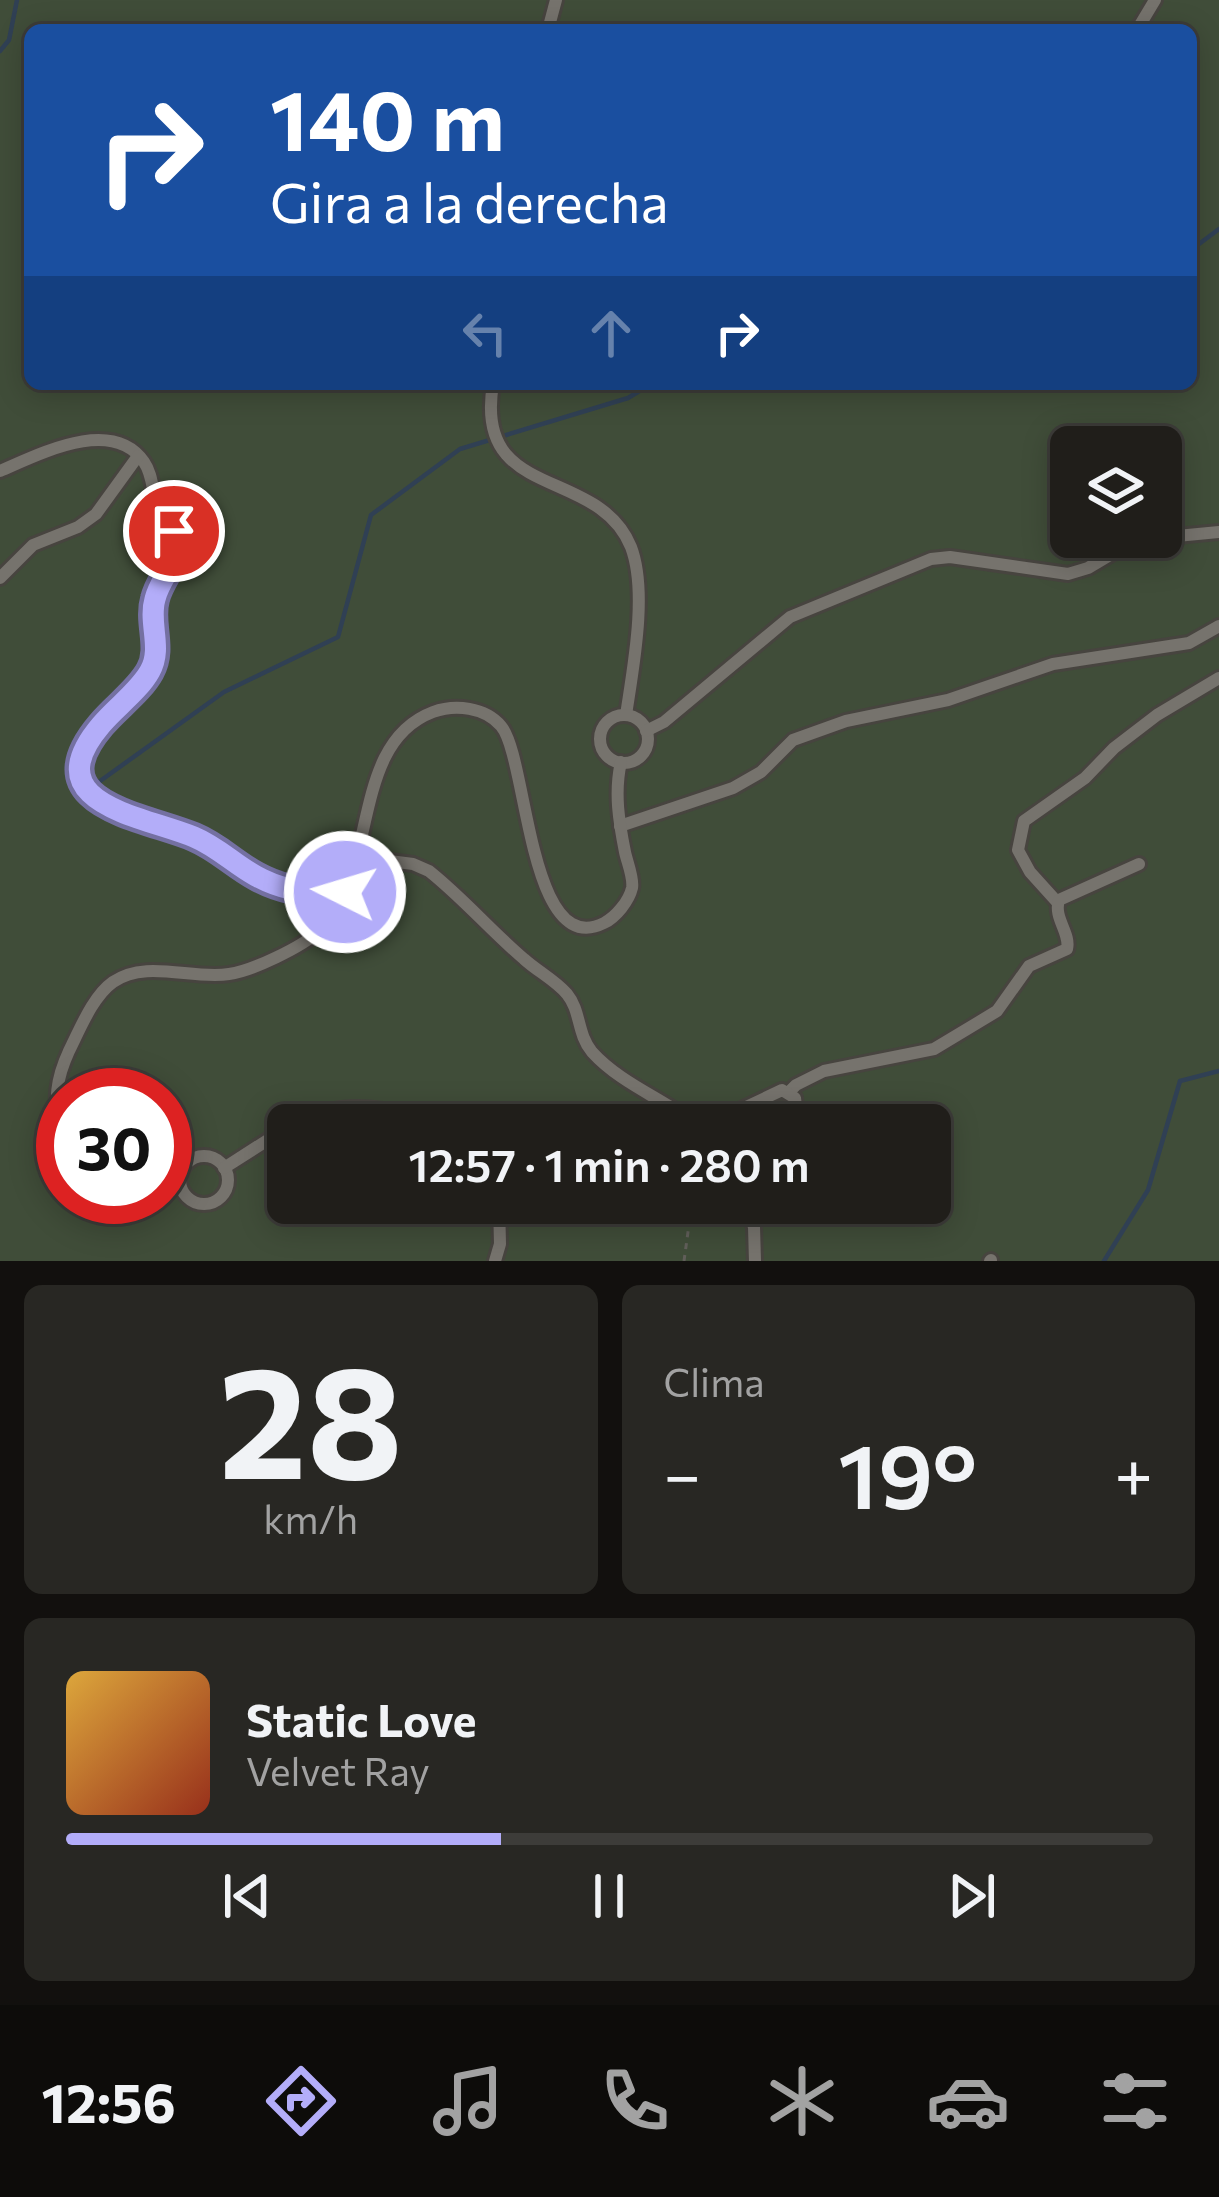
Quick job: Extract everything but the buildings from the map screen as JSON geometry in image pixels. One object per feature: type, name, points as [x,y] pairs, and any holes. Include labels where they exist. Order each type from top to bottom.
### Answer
[{"type":"street","points":[[492,390],[493,430],[503,452],[542,483],[597,505],[618,523],[630,545],[637,597],[626,715]]},
{"type":"street","points":[[0,471],[65,445],[118,442],[138,456],[151,475],[157,505],[177,537],[177,552],[153,603],[156,644],[149,674],[90,740],[79,763],[81,783],[98,803],[216,846],[255,876],[290,889],[345,892]]},
{"type":"street","points":[[0,578],[33,545],[78,527],[96,514],[138,456]]},
{"type":"street","points":[[646,731],[664,722],[790,617],[931,559],[950,557],[1068,574],[1088,568],[1135,540],[1219,532]]},
{"type":"street","points":[[620,826],[733,788],[761,772],[793,740],[845,721],[948,700],[1053,664],[1189,643],[1219,626]]},
{"type":"street","points":[[789,1092],[824,1071],[934,1049],[997,1012],[1029,966],[1066,950],[1069,944],[1058,903],[1030,872],[1018,850],[1024,821],[1085,778],[1114,748],[1157,716],[1219,678]]},
{"type":"street","points":[[61,1068],[83,1022],[110,983],[152,971],[232,974],[268,961],[319,931],[345,892],[358,857],[372,788],[390,748],[413,722],[458,707],[480,712],[502,727],[513,755],[539,873],[552,903],[575,924],[599,926],[617,915],[632,887],[617,803],[621,762]]},
{"type":"street","points":[[626,715],[639,720],[646,731],[647,745],[640,756],[621,762],[609,757],[600,739],[608,721],[626,715]]},
{"type":"street","points":[[358,857],[413,865],[443,883],[563,989],[576,1011],[583,1040],[595,1055],[640,1091],[671,1104]]},
{"type":"street","points":[[1058,903],[1066,895],[1139,863]]},
{"type":"street","points":[[750,1104],[782,1090],[795,1098],[796,1104]]},
{"type":"street","points":[[224,1168],[267,1141]]},
{"type":"street","points":[[192,1161],[212,1158],[224,1168],[225,1191],[214,1202],[199,1204],[192,1198]]},
{"type":"street","points":[[495,1261],[500,1224]]},
{"type":"street","points":[[753,1224],[755,1261]]},
{"type":"path","points":[[684,1261],[689,1224]]},
{"type":"green space","points":[[0,0],[1219,0],[1219,1261],[0,1261]]},
{"type":"waterway","points":[[0,51],[9,40],[17,0]]},
{"type":"waterway","points":[[1197,246],[1219,229]]},
{"type":"waterway","points":[[89,789],[224,692],[338,637],[371,515],[460,449],[641,390]]},
{"type":"waterway","points":[[1104,1261],[1148,1190],[1180,1081],[1219,1071]]},
{"type":"route","points":[[174,531],[175,560],[153,603],[155,659],[149,674],[90,740],[79,763],[81,783],[98,803],[216,846],[255,876],[290,889],[345,892]]}]
